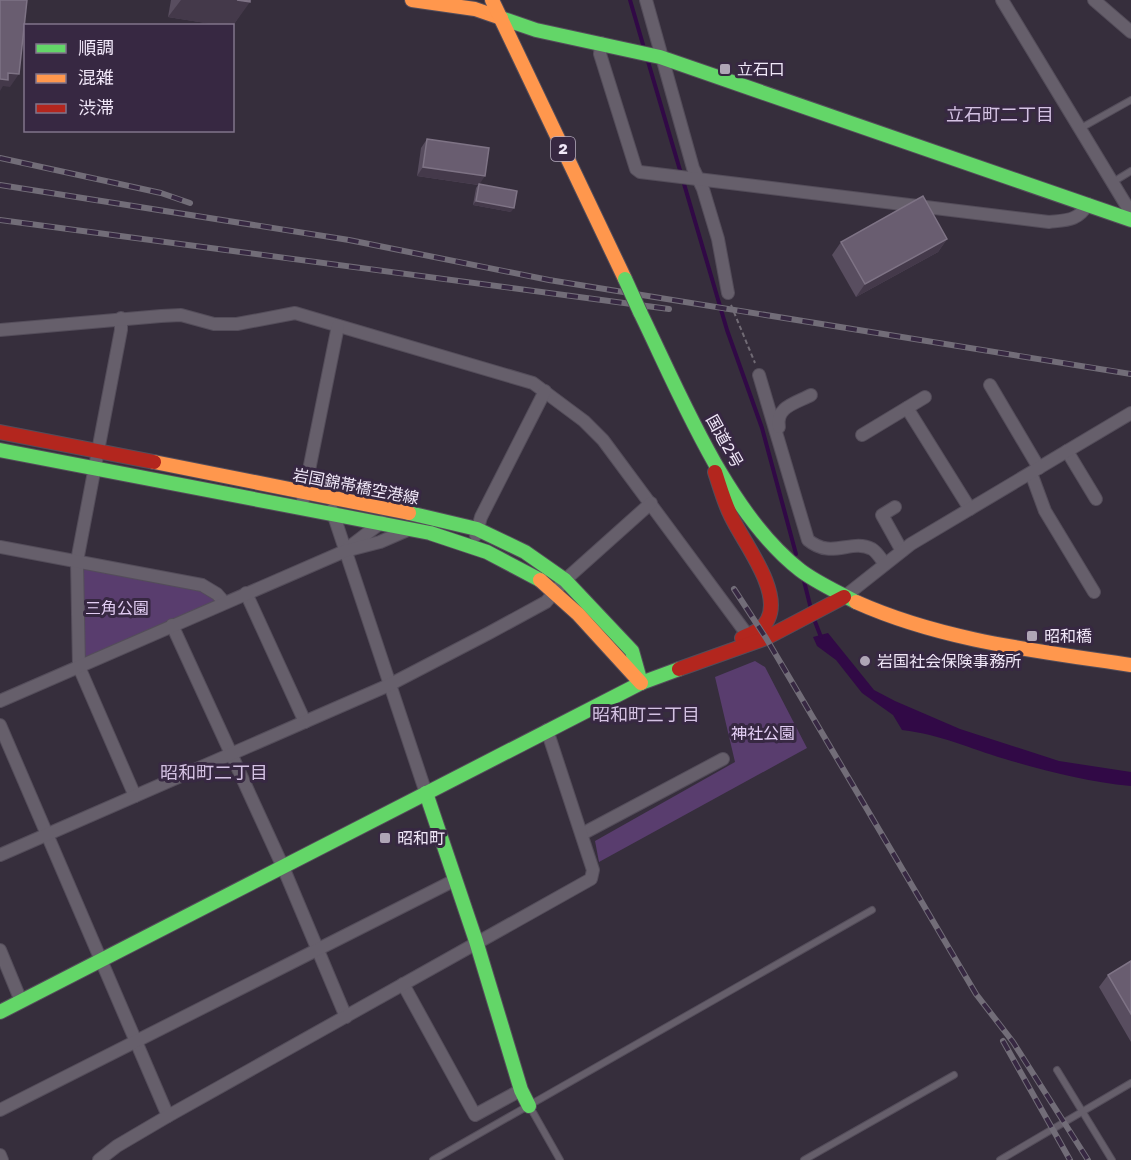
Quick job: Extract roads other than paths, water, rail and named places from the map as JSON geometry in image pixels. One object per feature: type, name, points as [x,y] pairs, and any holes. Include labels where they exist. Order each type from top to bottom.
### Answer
[{"type":"main road","points":[[412,0],[475,9],[536,30],[656,56],[1131,220]]},
{"type":"main road","name":"国道2号","points":[[492,0],[640,312],[705,441],[734,490],[761,527],[796,566],[844,597],[885,616],[941,631],[1131,665]]},
{"type":"main road","name":"岩国錦帯橋空港線","points":[[0,432],[401,511],[477,529],[525,552],[565,580],[632,651],[641,683]]},
{"type":"main road","points":[[705,441],[733,521],[770,590],[771,603],[766,621],[750,639]]},
{"type":"main road","name":"岩国錦帯橋空港線","points":[[0,450],[410,530],[473,545],[532,575],[555,593],[641,683]]},
{"type":"main road","points":[[0,1012],[641,683],[801,619],[844,597]]},
{"type":"main road","points":[[426,793],[476,941],[521,1090],[529,1106]]},
{"type":"street","points":[[646,0],[656,56],[692,178],[703,189],[718,239],[728,292]]},
{"type":"street","points":[[1002,0],[1131,213]]},
{"type":"street","points":[[1094,0],[1131,32]]},
{"type":"street","points":[[601,43],[600,54],[636,169],[640,172],[1049,222],[1072,220],[1082,214],[1088,204]]},
{"type":"street","points":[[0,330],[121,318],[182,315],[214,324],[237,324],[295,313],[533,383],[584,421],[603,440],[750,639]]},
{"type":"street","points":[[121,318],[121,330],[77,561],[79,667],[135,796]]},
{"type":"street","points":[[301,510],[338,326]]},
{"type":"street","points":[[759,375],[808,540],[826,551],[862,547],[873,550],[885,564]]},
{"type":"street","points":[[990,385],[1035,470],[1045,511],[1094,592]]},
{"type":"street","points":[[473,545],[477,529],[545,391]]},
{"type":"street","points":[[780,445],[782,443],[777,418],[780,412],[811,395]]},
{"type":"street","points":[[862,435],[925,397]]},
{"type":"street","points":[[907,408],[970,509]]},
{"type":"street","points":[[844,597],[902,551],[1131,413]]},
{"type":"street","points":[[1067,451],[1096,499]]},
{"type":"street","points":[[330,498],[333,516],[426,793]]},
{"type":"street","points":[[0,855],[389,685],[489,633],[546,602],[565,580],[651,503]]},
{"type":"street","points":[[895,507],[882,515],[902,551]]},
{"type":"street","points":[[345,551],[378,524],[401,511]]},
{"type":"street","points":[[0,701],[345,551],[380,542],[410,530]]},
{"type":"street","points":[[0,547],[202,585],[217,594],[224,602]]},
{"type":"street","points":[[246,593],[305,722]]},
{"type":"street","points":[[172,625],[283,867],[346,1017]]},
{"type":"street","points":[[0,725],[168,1116]]},
{"type":"street","points":[[99,1160],[114,1156],[117,1146],[168,1116],[346,1017],[476,941],[591,879],[593,870],[547,730]]},
{"type":"street","points":[[582,834],[723,759]]},
{"type":"street","points":[[0,1110],[455,880]]},
{"type":"street","points":[[0,950],[21,1001]]},
{"type":"street","points":[[403,984],[475,1115],[521,1090]]},
{"type":"street","points":[[0,1155],[2,1160]]},
{"type":"lane","points":[[1080,128],[1131,100]]},
{"type":"lane","points":[[1113,182],[1131,171]]},
{"type":"lane","points":[[433,1160],[872,910]]},
{"type":"lane","points":[[1057,1070],[1112,1160]]},
{"type":"lane","points":[[804,1160],[954,1076]]},
{"type":"lane","points":[[1000,1160],[1131,1083]]},
{"type":"lane","points":[[529,1106],[560,1160]]},
{"type":"waterway","points":[[630,0],[644,48]]},
{"type":"waterway","points":[[647,58],[727,330],[762,428],[796,554]]},
{"type":"waterway","points":[[804,581],[811,609]]},
{"type":"waterway","points":[[814,619],[821,637]]},
{"type":"railway","points":[[0,158],[161,193],[190,203]]},
{"type":"railway","points":[[0,185],[349,240],[549,280],[1131,374]]},
{"type":"railway","points":[[0,220],[669,309]]},
{"type":"railway","points":[[734,589],[766,638],[976,994],[1013,1042],[1088,1160]]},
{"type":"railway","points":[[1003,1041],[1070,1160]]},
{"type":"place","name":"立石口","points":[[725,69]]},
{"type":"place","name":"昭和橋","points":[[1032,636]]},
{"type":"place","name":"岩国社会保険事務所","points":[[865,661]]},
{"type":"place","name":"昭和町","points":[[385,838]]},
{"type":"district","name":"立石町二丁目","points":[[1000,115]]},
{"type":"district","name":"昭和町三丁目","points":[[646,715]]},
{"type":"district","name":"昭和町二丁目","points":[[214,773]]},
{"type":"park label","name":"三角公園","points":[[117,608]]},
{"type":"park label","name":"神社公園","points":[[763,733]]}]
